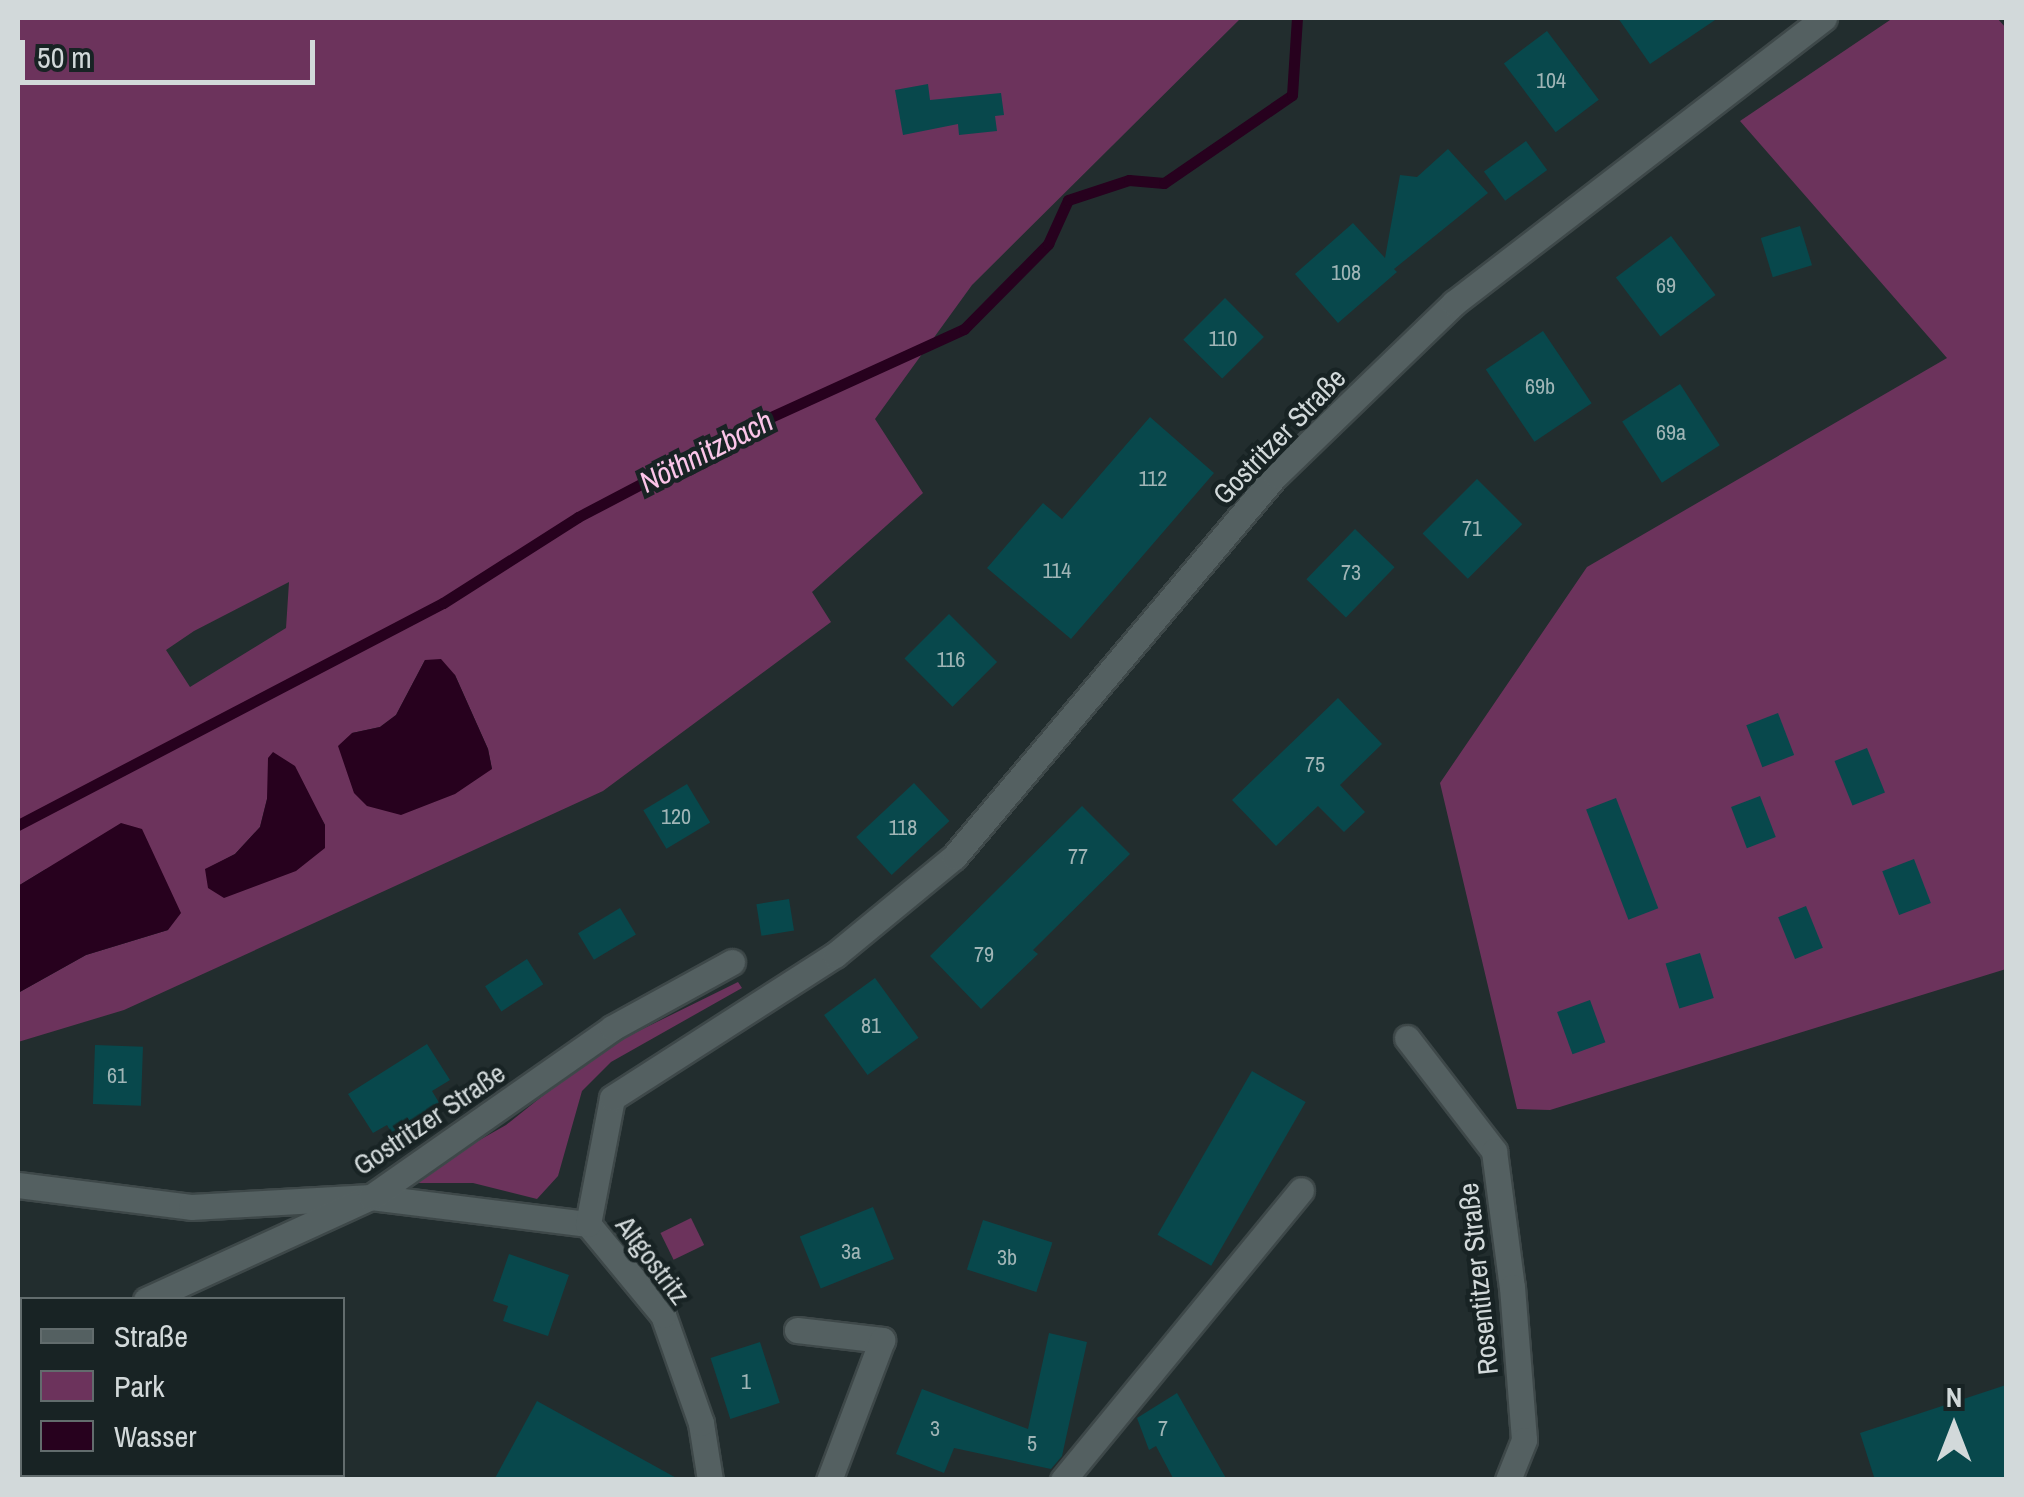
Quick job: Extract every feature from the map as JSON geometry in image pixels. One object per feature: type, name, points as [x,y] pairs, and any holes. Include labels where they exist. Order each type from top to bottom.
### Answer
[{"type":"street","name":"Gostritzer Straße","points":[[834,955],[954,857],[1276,476],[1454,302],[1824,18]]},
{"type":"street","name":"Altgostritz","points":[[710,1480],[701,1424],[662,1315],[588,1224],[612,1098],[834,955]]},
{"type":"street","name":"Gostritzer Straße","points":[[153,1297],[371,1197],[612,1028],[732,962]]},
{"type":"street","name":"Rosentitzer Straße","points":[[1407,1038],[1494,1151],[1512,1287],[1524,1440],[1508,1480]]},
{"type":"street","points":[[18,1185],[192,1207],[371,1197],[588,1224]]},
{"type":"street","points":[[1063,1480],[1301,1190]]},
{"type":"street","points":[[797,1330],[882,1340],[829,1480]]},
{"type":"green space","points":[[18,18],[1241,18],[972,285],[875,419],[923,493],[812,592],[831,622],[603,791],[124,1010],[18,1042],[18,993],[86,955],[168,930],[46,869],[18,886]],"holes":[[[289,582],[286,628],[190,687],[166,650],[194,631]],[[425,660],[455,675],[488,749],[492,769],[352,733],[380,727],[396,715]],[[267,799],[311,801],[325,825],[205,870],[235,854],[260,827]]]},
{"type":"green space","points":[[1893,18],[1997,18],[2006,28],[2006,969],[1550,1110],[1517,1109],[1440,783],[1587,567],[1947,358],[1740,121]]},
{"type":"green space","points":[[738,982],[742,988],[611,1062],[582,1091],[558,1176],[537,1199],[473,1183],[418,1183],[418,1175],[506,1125],[600,1050]]},
{"type":"green space","points":[[691,1218],[704,1245],[674,1260],[660,1233]]},
{"type":"water","points":[[441,659],[455,675],[488,749],[492,769],[455,794],[401,815],[367,806],[354,793],[338,746],[352,733],[380,727],[396,715],[425,660]]},
{"type":"water","points":[[273,752],[295,766],[325,825],[325,848],[296,871],[224,898],[208,888],[205,869],[235,854],[260,827],[267,799],[268,758]]},
{"type":"water","points":[[121,823],[142,829],[181,913],[168,930],[86,955],[18,993],[18,886]]},
{"type":"building","points":[[1618,18],[1718,18],[1650,64]]},
{"type":"building","points":[[1547,31],[1599,100],[1556,132],[1504,63]]},
{"type":"building","points":[[928,84],[930,100],[1001,93],[1004,115],[995,116],[997,131],[959,135],[958,124],[903,135],[895,90]]},
{"type":"building","points":[[1526,141],[1547,170],[1505,201],[1484,172]]},
{"type":"building","points":[[1448,149],[1488,193],[1394,269],[1397,272],[1338,323],[1295,274],[1353,223],[1385,258],[1400,175],[1417,177]]},
{"type":"building","points":[[1800,226],[1812,265],[1773,277],[1761,238]]},
{"type":"building","points":[[1671,236],[1716,295],[1660,337],[1616,278]]},
{"type":"building","points":[[1225,298],[1264,337],[1222,379],[1183,340]]},
{"type":"building","points":[[1543,331],[1592,403],[1534,442],[1486,370]]},
{"type":"building","points":[[1680,384],[1720,445],[1662,483],[1622,422]]},
{"type":"building","points":[[1150,417],[1214,473],[1071,639],[987,568],[1043,503],[1062,519]]},
{"type":"building","points":[[1477,479],[1522,524],[1468,579],[1423,533]]},
{"type":"building","points":[[1355,529],[1395,567],[1346,618],[1306,579]]},
{"type":"building","points":[[949,614],[997,662],[953,707],[904,659]]},
{"type":"building","points":[[1338,698],[1382,744],[1340,785],[1365,812],[1344,832],[1318,806],[1276,846],[1232,800]]},
{"type":"building","points":[[1778,713],[1794,755],[1762,767],[1746,725]]},
{"type":"building","points":[[1867,748],[1885,793],[1853,806],[1835,761]]},
{"type":"building","points":[[914,783],[949,821],[892,875],[856,837]]},
{"type":"building","points":[[687,784],[710,823],[666,849],[643,810]]},
{"type":"building","points":[[1760,796],[1776,837],[1747,848],[1731,807]]},
{"type":"building","points":[[1616,798],[1658,908],[1628,920],[1586,809]]},
{"type":"building","points":[[1082,806],[1130,854],[1033,950],[1038,954],[981,1009],[930,956]]},
{"type":"building","points":[[1914,859],[1931,903],[1899,915],[1882,871]]},
{"type":"building","points":[[789,899],[794,931],[761,936],[756,904]]},
{"type":"building","points":[[1806,906],[1823,948],[1795,959],[1778,917]]},
{"type":"building","points":[[620,908],[636,935],[594,960],[578,933]]},
{"type":"building","points":[[1700,953],[1714,998],[1679,1008],[1666,964]]},
{"type":"building","points":[[527,959],[543,984],[501,1011],[485,986]]},
{"type":"building","points":[[875,978],[918,1038],[868,1075],[824,1015]]},
{"type":"building","points":[[1590,1000],[1605,1042],[1573,1054],[1557,1012]]},
{"type":"building","points":[[427,1044],[450,1080],[432,1091],[441,1106],[393,1135],[387,1125],[373,1133],[348,1094]]},
{"type":"building","points":[[95,1045],[143,1047],[141,1106],[93,1104]]},
{"type":"building","points":[[1252,1071],[1306,1102],[1211,1266],[1158,1235]]},
{"type":"building","points":[[873,1207],[894,1259],[821,1289],[800,1237]]},
{"type":"building","points":[[983,1220],[1052,1243],[1036,1292],[967,1269]]},
{"type":"building","points":[[509,1254],[569,1275],[548,1336],[503,1321],[508,1306],[493,1301]]},
{"type":"building","points":[[1049,1333],[1087,1342],[1062,1456],[1051,1469],[954,1448],[944,1473],[896,1454],[922,1389],[1028,1429]]},
{"type":"building","points":[[760,1342],[780,1403],[730,1419],[711,1358]]},
{"type":"building","points":[[2006,1385],[2006,1480],[1875,1480],[1860,1433]]},
{"type":"building","points":[[1177,1393],[1227,1480],[1174,1480],[1156,1446],[1149,1450],[1137,1418]]},
{"type":"building","points":[[537,1401],[680,1480],[494,1480]]},
{"type":"waterway","name":"Nöthnitzbach","points":[[18,825],[443,603],[578,517],[751,426],[964,329],[1048,244],[1068,200],[1129,180],[1164,183],[1292,95],[1297,18]]}]
